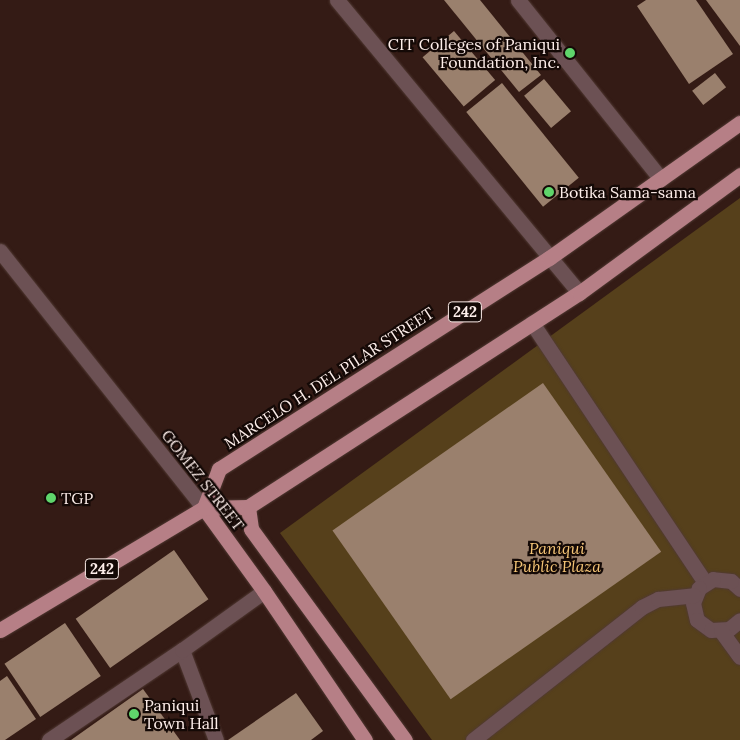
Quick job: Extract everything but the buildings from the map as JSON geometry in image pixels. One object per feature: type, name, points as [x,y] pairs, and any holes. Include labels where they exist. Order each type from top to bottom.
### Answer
[{"type":"main road","name":"MARCELO H. DEL PILAR STREET","points":[[204,508],[219,470],[549,258],[740,123]]},
{"type":"main road","points":[[248,507],[579,293],[740,175]]},
{"type":"main road","name":"242","points":[[0,630],[204,508],[248,507]]},
{"type":"main road","name":"GOMEZ STREET","points":[[248,507],[251,529],[405,740]]},
{"type":"main road","name":"GOMEZ STREET","points":[[204,508],[264,591],[365,740]]},
{"type":"street","points":[[337,0],[579,293]]},
{"type":"street","points":[[518,0],[661,179]]},
{"type":"street","name":"GOMEZ STREET","points":[[0,251],[204,508]]},
{"type":"street","points":[[532,323],[705,582]]},
{"type":"street","points":[[737,581],[722,578],[705,582],[694,595],[693,612],[697,620],[711,630],[721,631],[729,629],[740,620]]},
{"type":"street","points":[[49,740],[182,650],[264,591]]},
{"type":"street","points":[[473,740],[642,607],[658,599],[694,595]]},
{"type":"street","points":[[721,631],[740,657]]},
{"type":"street","points":[[182,650],[216,740]]},
{"type":"green space","name":"Paniqui Public Plaza","points":[[740,198],[740,740],[432,740],[280,533]]},
{"type":"place","name":"CIT Colleges of Paniqui Foundation, Inc.","points":[[570,53]]},
{"type":"place","name":"Botika Sama-sama","points":[[549,192]]},
{"type":"place","name":"TGP","points":[[51,498]]},
{"type":"place","name":"Paniqui Town Hall","points":[[134,714]]}]
